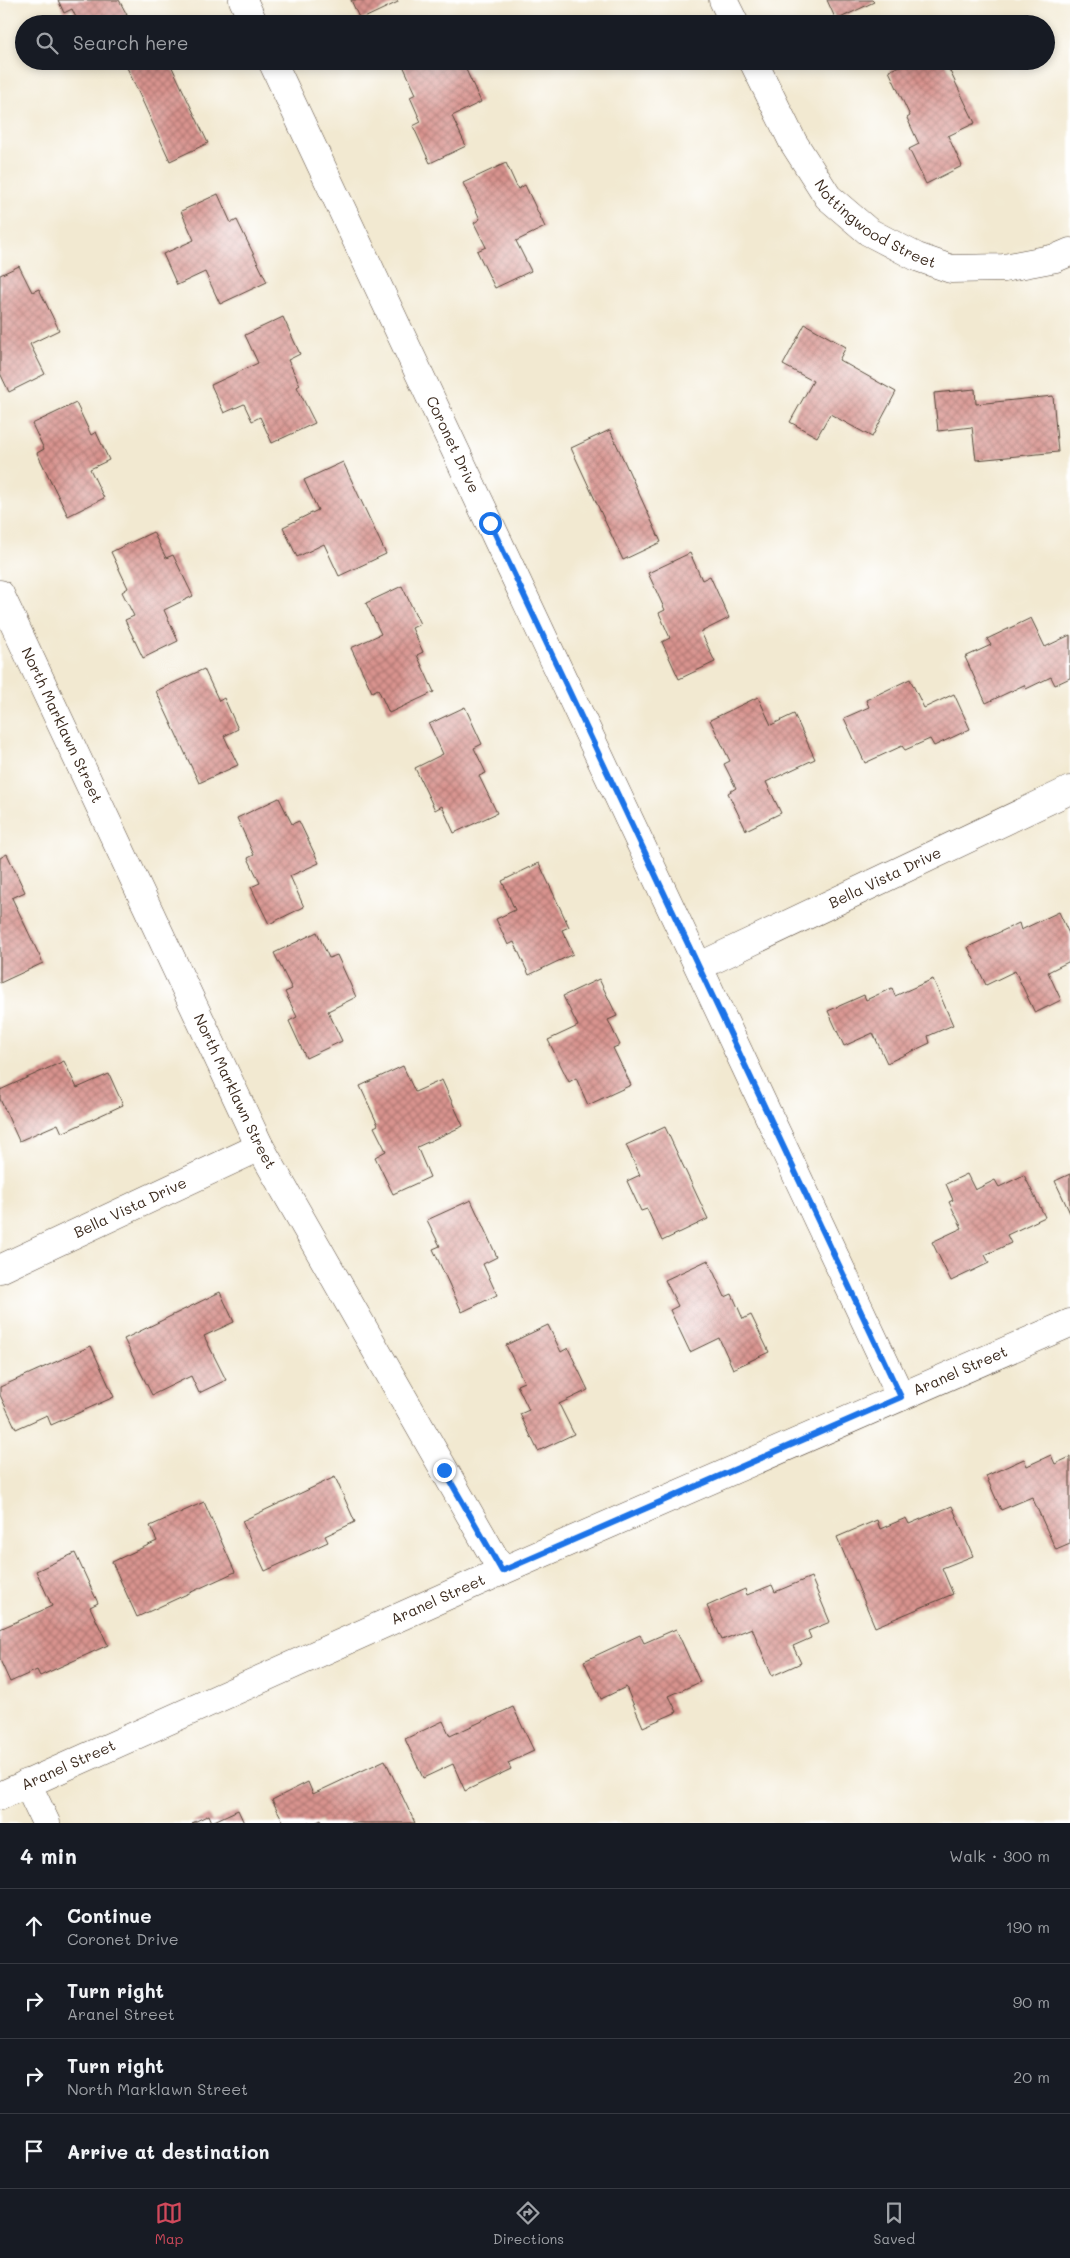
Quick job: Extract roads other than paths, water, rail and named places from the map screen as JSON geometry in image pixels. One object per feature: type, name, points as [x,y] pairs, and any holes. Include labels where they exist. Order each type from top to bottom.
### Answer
[{"type":"street","points":[[243,0],[250,15]]},
{"type":"street","points":[[723,0],[730,15]]},
{"type":"street","name":"Coronet Drive","points":[[276,70],[700,966],[901,1397]]},
{"type":"street","name":"Nottingwood Street","points":[[757,70],[793,142],[828,197],[868,232],[917,258],[951,269],[1004,268],[1056,258],[1070,252]]},
{"type":"street","name":"North Marklawn Street","points":[[0,594],[260,1147],[502,1571]]},
{"type":"street","name":"Bella Vista Drive","points":[[700,966],[1070,790]]},
{"type":"street","name":"Bella Vista Drive","points":[[0,1269],[260,1147]]},
{"type":"street","name":"Aranel Street","points":[[0,1796],[502,1571],[1070,1323]]},
{"type":"street","points":[[27,1784],[46,1823]]}]
